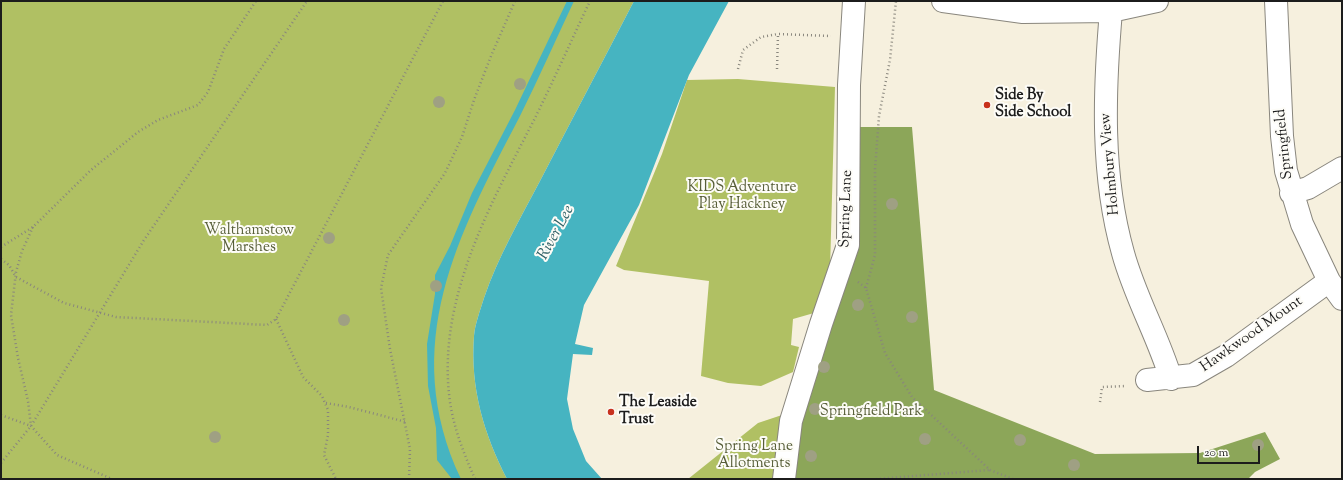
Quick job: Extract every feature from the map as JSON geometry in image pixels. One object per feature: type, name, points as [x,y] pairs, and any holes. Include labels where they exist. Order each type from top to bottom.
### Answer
[{"type":"street","name":"Spring Lane","points":[[784,479],[791,421],[821,324],[848,245],[851,37],[854,1]]},
{"type":"street","points":[[943,1],[1023,12],[1111,11],[1156,1]]},
{"type":"street","name":"Springfield","points":[[1276,1],[1282,136],[1286,171],[1291,193],[1302,224],[1329,281],[1342,299]]},
{"type":"street","name":"Holmbury View","points":[[1111,11],[1105,80],[1108,159],[1112,209],[1123,254],[1141,304],[1164,356],[1171,379]]},
{"type":"street","points":[[1291,193],[1308,188],[1342,168]]},
{"type":"street","name":"Hawkwood Mount","points":[[1147,380],[1171,379],[1192,375],[1226,356],[1329,281]]},
{"type":"path","points":[[1,246],[33,227],[91,170],[138,132],[158,120],[198,105],[208,92],[224,49],[256,1]]},
{"type":"path","points":[[1,463],[31,426],[144,240],[307,1]]},
{"type":"path","points":[[1,259],[9,266],[16,277],[64,303],[101,313],[116,316],[266,325],[276,319],[443,1]]},
{"type":"path","points":[[409,479],[410,449],[406,422],[390,349],[381,288],[388,256],[445,173],[462,137],[485,71],[515,1]]},
{"type":"path","points":[[476,479],[464,455],[455,427],[449,395],[447,373],[449,342],[459,290],[466,266],[492,204],[553,83],[590,1]]},
{"type":"path","points":[[896,1],[890,60],[879,116],[875,169],[875,255],[866,288],[885,353],[912,397],[990,470],[1013,479]]},
{"type":"path","points":[[738,69],[743,50],[761,37],[778,34],[851,37]]},
{"type":"path","points":[[777,69],[778,34]]},
{"type":"path","points":[[31,426],[28,401],[18,358],[11,315],[16,277],[22,251],[33,227]]},
{"type":"path","points":[[855,279],[866,288]]},
{"type":"path","points":[[276,319],[303,377],[322,396],[326,403],[328,410],[328,435],[324,455],[336,479]]},
{"type":"path","points":[[1100,402],[1102,387],[1137,386],[1147,380]]},
{"type":"path","points":[[326,403],[349,407],[406,422]]},
{"type":"path","points":[[1,415],[31,426],[57,455],[112,479]]},
{"type":"path","points":[[876,479],[990,470]]},
{"type":"green space","name":"Walthamstow Marshes","points":[[1,1],[634,1],[510,238],[484,298],[477,322],[474,336],[473,355],[474,374],[480,410],[485,428],[507,479],[1,479]]},
{"type":"green space","name":"KIDS Adventure Play Hackney","points":[[738,79],[835,87],[830,270],[814,313],[793,319],[791,345],[799,347],[793,372],[761,386],[728,383],[701,376],[709,281],[624,270],[616,266],[662,154],[687,80]]},
{"type":"green space","name":"Springfield Park","points":[[856,127],[912,127],[934,390],[1095,454],[1200,453],[1265,432],[1280,459],[1255,472],[1248,479],[790,479],[800,418],[823,340]]},
{"type":"green space","name":"Spring Lane Allotments","points":[[785,414],[774,479],[688,479],[758,423]]},
{"type":"water","points":[[567,1],[574,1],[527,102],[476,204],[457,248],[444,292],[436,337],[435,382],[443,430],[461,479],[452,479],[437,460],[436,428],[428,386],[427,344],[435,294],[435,275],[450,246],[472,193],[515,110]]},
{"type":"water","name":"River Lee","points":[[634,1],[729,1],[689,75],[639,205],[584,305],[575,344],[593,348],[592,355],[573,354],[567,399],[573,429],[586,461],[602,479],[507,479],[485,428],[480,410],[474,374],[473,355],[474,336],[477,322],[484,298],[510,238]]},
{"type":"place","name":"Side By Side School","points":[[987,105]]},
{"type":"place","name":"The Leaside Trust","points":[[611,412]]}]
